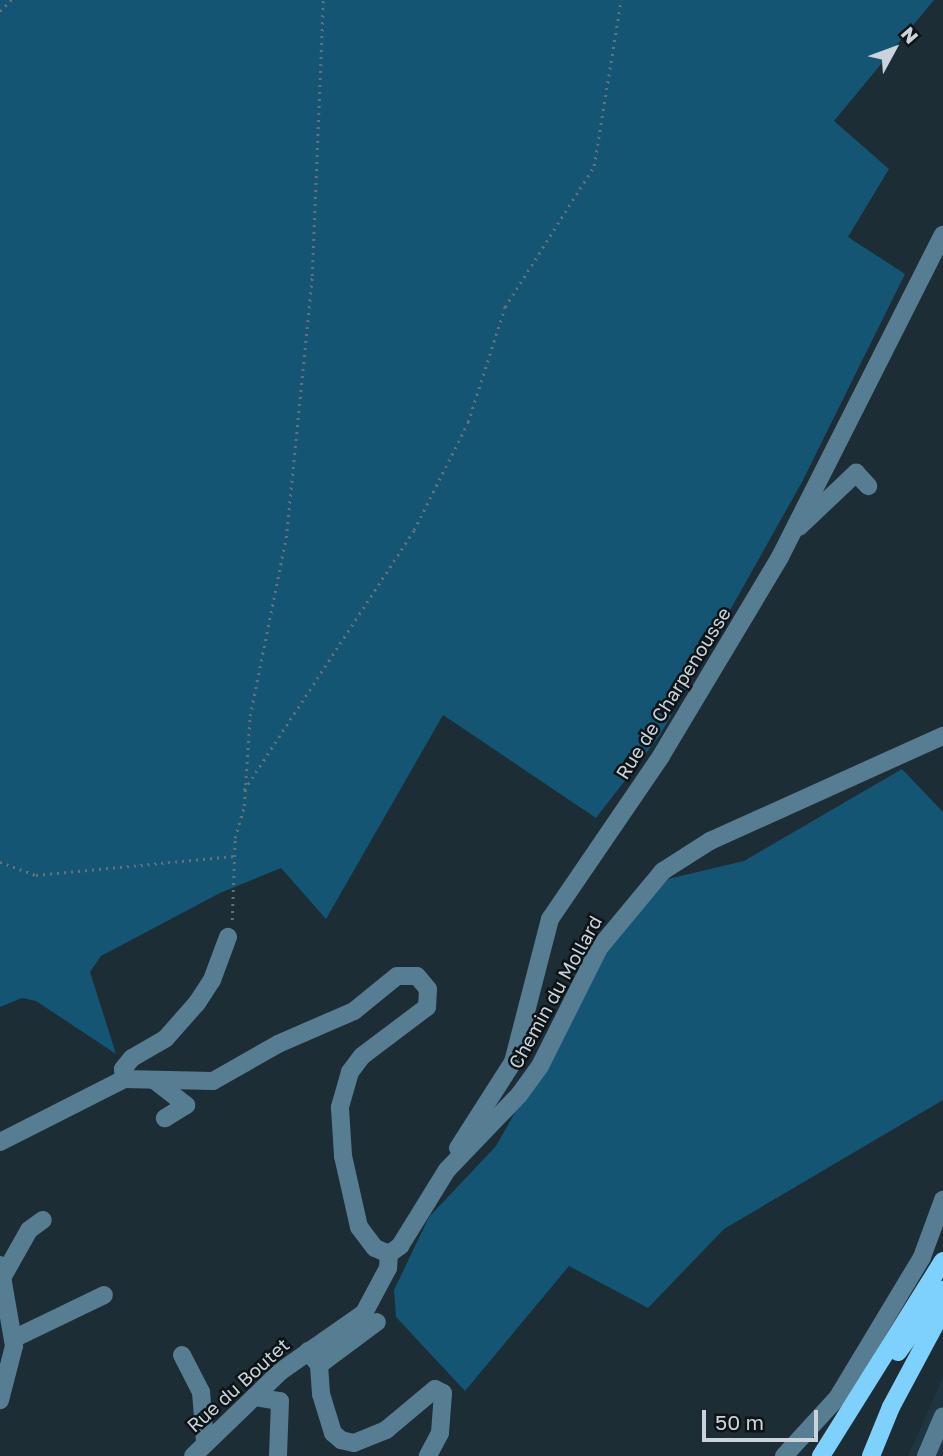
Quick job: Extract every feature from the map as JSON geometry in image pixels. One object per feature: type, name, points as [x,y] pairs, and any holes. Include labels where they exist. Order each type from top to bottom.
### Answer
[{"type":"main road","points":[[821,1456],[943,1261]]},
{"type":"main road","points":[[850,1413],[943,1290]]},
{"type":"main road","points":[[871,1456],[891,1407],[943,1310]]},
{"type":"street","name":"Rue de Charpenousse","points":[[447,1170],[513,1062],[550,919],[661,756],[794,532],[943,235]]},
{"type":"street","points":[[794,532],[856,473],[868,486]]},
{"type":"street","name":"Chemin du Mollard","points":[[388,1254],[400,1247],[447,1170],[519,1095],[551,1047],[599,948],[640,894],[680,856],[855,772],[943,736]]},
{"type":"street","points":[[124,1079],[122,1069],[132,1058],[166,1038],[197,1003],[212,980],[228,937]]},
{"type":"street","points":[[0,1142],[124,1079],[213,1082],[278,1044],[354,1011],[397,976],[423,980],[428,989],[427,1007],[362,1056],[346,1081],[340,1108],[343,1156],[359,1227],[375,1248],[388,1254]]},
{"type":"street","points":[[151,1078],[186,1105],[165,1118]]},
{"type":"street","points":[[784,1456],[838,1397],[922,1257],[943,1200]]},
{"type":"street","points":[[0,1401],[12,1370],[13,1339],[1,1271],[12,1268],[29,1230],[43,1220]]},
{"type":"street","name":"Rue du Boutet","points":[[192,1456],[254,1397],[314,1358],[364,1313],[388,1268],[388,1254]]},
{"type":"street","points":[[13,1339],[104,1295]]},
{"type":"street","points":[[377,1322],[314,1358],[333,1433],[341,1440],[354,1443],[386,1430],[435,1389],[443,1393],[440,1433],[428,1456]]},
{"type":"street","points":[[182,1355],[201,1392],[205,1442]]},
{"type":"street","points":[[254,1397],[280,1401],[278,1456]]},
{"type":"street","points":[[926,1456],[943,1416]]},
{"type":"path","points":[[0,11],[11,0]]},
{"type":"path","points":[[228,937],[235,913],[234,856],[244,790],[250,716],[271,631],[289,511],[312,276],[323,0]]},
{"type":"path","points":[[244,790],[414,530],[468,422],[505,307],[594,166],[621,0]]},
{"type":"path","points":[[0,862],[36,875],[234,856]]},
{"type":"shaded area","points":[[0,0],[934,0],[834,121],[889,169],[848,237],[905,274],[802,482],[660,735],[596,818],[443,715],[326,919],[281,868],[220,893],[101,956],[90,972],[116,1054],[36,1001],[22,998],[0,1007]]},
{"type":"shaded area","points":[[902,769],[943,812],[943,1100],[724,1229],[648,1308],[569,1266],[465,1391],[396,1317],[394,1290],[429,1217],[496,1146],[610,944],[668,879],[744,861]]},
{"type":"shaded area","points":[[943,1377],[943,1456],[908,1456]]}]
